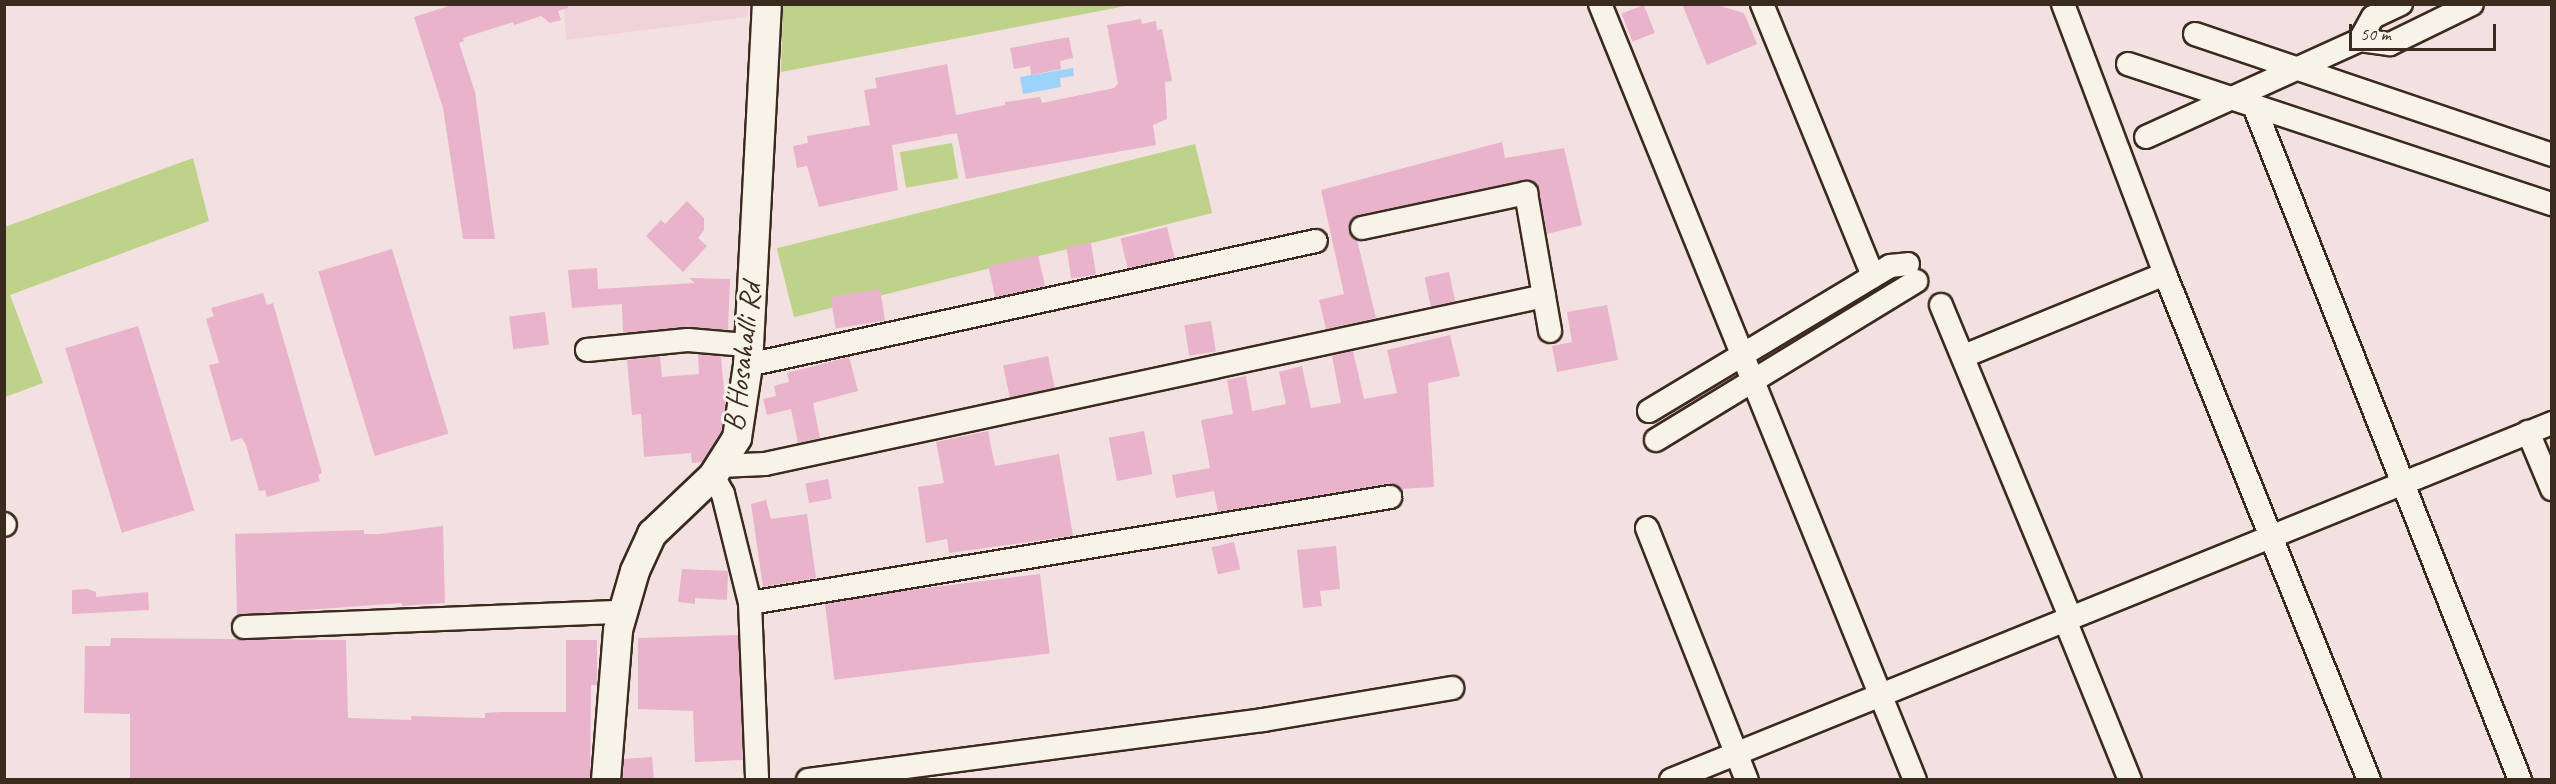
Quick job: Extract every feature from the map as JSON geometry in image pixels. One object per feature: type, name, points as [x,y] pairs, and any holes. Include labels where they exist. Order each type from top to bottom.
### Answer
[{"type":"street","name":"B Hosahalli Rd","points":[[606,780],[623,612],[652,534],[717,471],[736,438],[747,355],[757,220],[766,4]]},
{"type":"street","points":[[1600,4],[1915,780]]},
{"type":"street","points":[[1762,4],[1873,276]]},
{"type":"street","points":[[2063,4],[2165,274],[2370,780]]},
{"type":"street","points":[[2360,40],[2373,17],[2401,4]]},
{"type":"street","points":[[2146,137],[2360,40],[2390,44],[2472,4]]},
{"type":"street","points":[[2194,34],[2552,155]]},
{"type":"street","points":[[2128,64],[2552,204]]},
{"type":"street","points":[[2254,106],[2400,484],[2520,780]]},
{"type":"street","points":[[1362,228],[1526,193],[1550,331]]},
{"type":"street","points":[[587,350],[688,340],[747,355],[1316,241]]},
{"type":"street","points":[[1648,411],[1890,266],[1912,272],[1752,381],[1656,440]]},
{"type":"street","points":[[1964,356],[2165,274]]},
{"type":"street","points":[[757,780],[750,603],[717,471],[765,464],[1544,296]]},
{"type":"street","points":[[1941,305],[1964,356],[2130,780]]},
{"type":"street","points":[[1671,780],[2552,423]]},
{"type":"street","points":[[2528,432],[2552,489]]},
{"type":"street","points":[[750,603],[1390,497]]},
{"type":"street","points":[[1647,528],[1747,780]]},
{"type":"street","points":[[244,627],[623,612]]},
{"type":"street","points":[[808,780],[937,771],[1452,688]]},
{"type":"shaded area","points":[[564,5],[749,5],[747,17],[566,40]]},
{"type":"green space","points":[[783,4],[1131,5],[781,72]]},
{"type":"green space","points":[[952,143],[958,178],[906,188],[900,152]]},
{"type":"green space","points":[[1195,144],[1212,213],[794,317],[777,248]]},
{"type":"green space","points":[[193,158],[209,221],[10,295],[43,383],[5,397],[5,227]]},
{"type":"water","points":[[1073,68],[1074,76],[1060,78],[1061,87],[1023,94],[1020,77]]},
{"type":"building","points":[[455,4],[567,4],[568,8],[558,11],[561,20],[550,23],[541,16],[514,25],[513,22],[463,38],[464,41],[459,43],[475,92],[495,239],[463,239],[443,108],[414,17]]},
{"type":"building","points":[[1682,4],[1713,4],[1744,13],[1757,44],[1707,65]]},
{"type":"building","points":[[1644,5],[1655,33],[1632,42],[1622,14]]},
{"type":"building","points":[[1141,19],[1142,24],[1156,21],[1157,30],[1162,29],[1172,81],[1165,82],[1167,119],[1153,125],[1156,145],[966,179],[957,133],[892,145],[898,190],[819,207],[807,166],[797,168],[793,146],[808,143],[807,136],[870,125],[864,90],[877,88],[875,78],[947,64],[956,115],[1005,105],[1005,102],[1040,97],[1042,103],[1114,88],[1118,84],[1107,25]]},
{"type":"building","points":[[1069,37],[1073,58],[1060,61],[1061,69],[1031,75],[1030,66],[1014,69],[1010,48]]},
{"type":"building","points":[[1502,142],[1505,158],[1564,148],[1582,225],[1547,234],[1539,190],[1535,182],[1524,180],[1359,215],[1353,218],[1349,230],[1357,240],[1376,318],[1326,329],[1319,300],[1344,294],[1321,190]]},
{"type":"building","points":[[687,201],[704,218],[704,230],[698,238],[707,246],[683,272],[646,236],[661,220],[665,224]]},
{"type":"building","points":[[1167,227],[1175,258],[1128,270],[1120,239]]},
{"type":"building","points":[[1091,243],[1096,275],[1071,279],[1066,247]]},
{"type":"building","points":[[392,249],[448,434],[375,456],[318,272]]},
{"type":"building","points":[[1038,255],[1045,286],[996,298],[988,266]]},
{"type":"building","points":[[597,268],[598,289],[695,283],[689,278],[730,279],[728,330],[687,327],[623,333],[622,304],[572,308],[568,270]]},
{"type":"building","points":[[1449,272],[1455,301],[1431,307],[1425,277]]},
{"type":"building","points":[[880,289],[885,321],[836,328],[831,297]]},
{"type":"building","points":[[263,293],[267,305],[273,303],[322,473],[318,475],[320,481],[267,497],[265,490],[259,491],[242,438],[231,441],[209,365],[219,363],[206,319],[214,316],[211,308]]},
{"type":"building","points":[[1607,305],[1618,360],[1557,372],[1552,346],[1572,342],[1567,312]]},
{"type":"building","points":[[545,312],[549,345],[513,349],[509,316]]},
{"type":"building","points":[[1211,321],[1216,352],[1189,356],[1184,325]]},
{"type":"building","points":[[138,326],[194,511],[122,533],[65,348]]},
{"type":"building","points":[[1450,335],[1460,376],[1428,383],[1434,487],[1401,489],[1388,484],[1218,512],[1214,491],[1176,498],[1172,475],[1210,468],[1201,420],[1233,414],[1227,380],[1246,376],[1252,411],[1286,404],[1279,372],[1302,366],[1311,408],[1341,403],[1332,356],[1353,351],[1364,399],[1397,393],[1387,350]]},
{"type":"building","points":[[698,354],[721,356],[725,404],[721,432],[702,462],[692,463],[691,453],[644,457],[641,414],[632,415],[627,360],[660,356],[662,377],[699,374]]},
{"type":"building","points":[[1048,356],[1055,388],[1010,398],[1003,366]]},
{"type":"building","points":[[849,357],[858,391],[813,403],[820,438],[798,443],[791,409],[767,415],[763,399],[776,396],[774,386],[789,382],[787,373]]},
{"type":"building","points":[[988,431],[995,466],[1059,454],[1073,536],[949,553],[947,539],[926,543],[918,487],[944,483],[936,442]]},
{"type":"building","points":[[1144,431],[1152,474],[1117,481],[1109,438]]},
{"type":"building","points":[[828,479],[832,499],[809,503],[805,483]]},
{"type":"building","points":[[766,500],[771,519],[807,514],[816,578],[763,587],[751,504]]},
{"type":"building","points":[[443,526],[445,603],[402,606],[402,603],[237,615],[235,534],[364,530],[364,534],[379,534]]},
{"type":"building","points":[[1234,542],[1240,569],[1218,574],[1212,547]]},
{"type":"building","points":[[1336,546],[1340,589],[1320,591],[1322,606],[1303,608],[1297,550]]},
{"type":"building","points":[[682,569],[728,571],[727,600],[695,598],[695,604],[678,602]]},
{"type":"building","points":[[1040,574],[1050,653],[834,680],[825,600]]},
{"type":"building","points":[[87,589],[96,592],[96,597],[148,592],[149,610],[72,614],[72,590]]},
{"type":"building","points":[[738,635],[743,760],[695,762],[693,711],[638,709],[638,638]]},
{"type":"building","points":[[111,638],[346,640],[348,718],[411,720],[411,716],[485,718],[485,713],[566,712],[566,640],[597,640],[597,685],[591,685],[590,780],[130,780],[130,714],[84,713],[85,646],[110,646]]},
{"type":"building","points":[[652,757],[654,780],[623,780],[624,759]]}]
